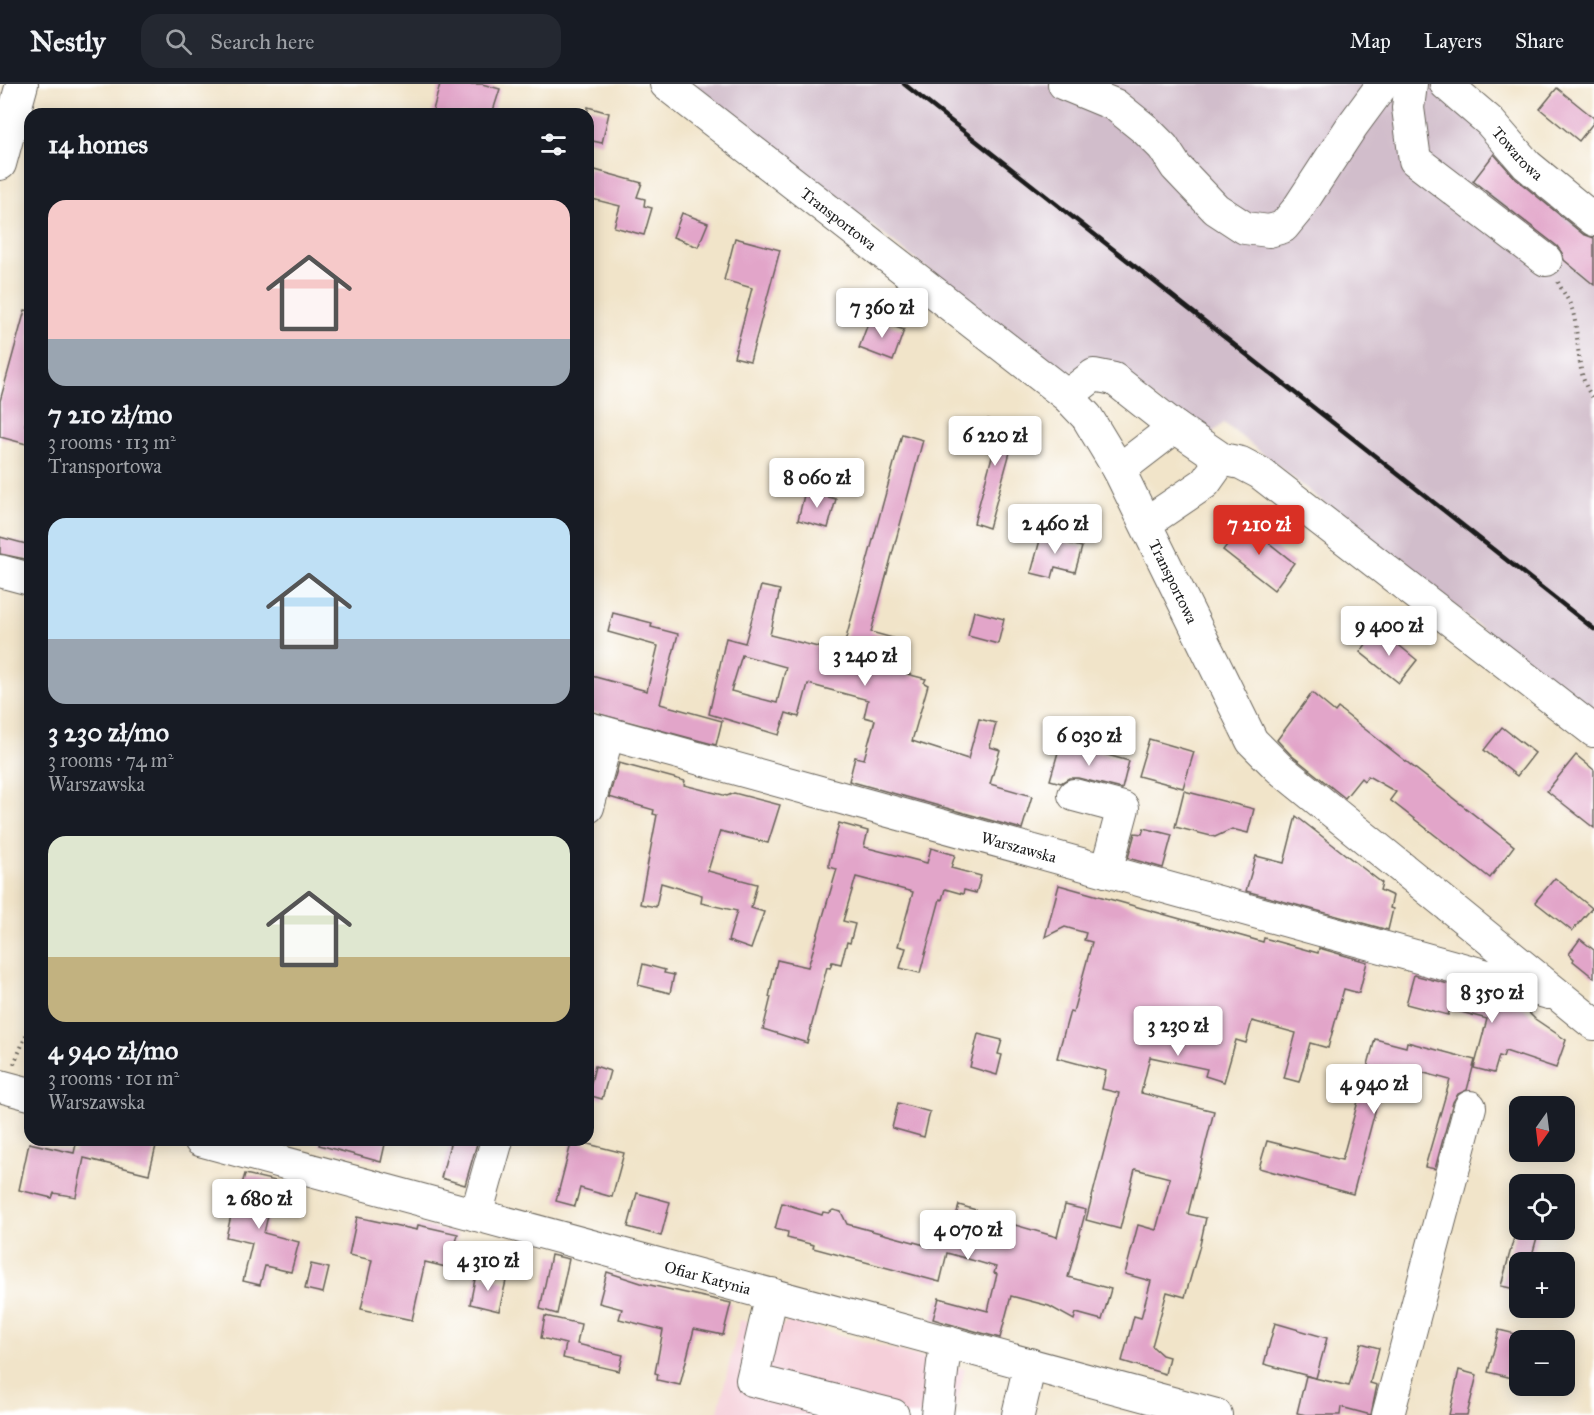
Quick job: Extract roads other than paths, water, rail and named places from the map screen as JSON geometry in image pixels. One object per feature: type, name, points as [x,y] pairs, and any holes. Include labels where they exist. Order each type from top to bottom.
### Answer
[{"type":"street","points":[[0,164],[22,84]]},
{"type":"street","name":"Transportowa","points":[[666,84],[1067,396],[1087,417],[1119,470],[1252,741],[1279,768],[1561,997]]},
{"type":"street","points":[[1064,84],[1115,105],[1146,130],[1163,147],[1176,167],[1216,209],[1245,228],[1269,231],[1283,227],[1297,210],[1383,84]]},
{"type":"street","points":[[1411,84],[1408,108],[1415,160],[1546,260]]},
{"type":"street","name":"Towarowa","points":[[1446,84],[1489,121],[1527,165],[1594,220]]},
{"type":"street","points":[[1067,396],[1095,375],[1114,379],[1175,427],[1222,459],[1241,463],[1260,473],[1594,731]]},
{"type":"street","points":[[1119,470],[1175,427]]},
{"type":"street","points":[[1146,523],[1205,483],[1222,459]]},
{"type":"street","points":[[0,571],[24,577]]},
{"type":"street","points":[[594,761],[598,731]]},
{"type":"street","name":"Warszawska","points":[[598,731],[1561,997],[1594,1024]]},
{"type":"street","points":[[1074,795],[1123,808],[1106,871]]},
{"type":"street","points":[[1449,966],[1462,953],[1469,938],[1467,921]]},
{"type":"street","points":[[1388,1415],[1470,1107]]},
{"type":"street","name":"Ofiar Katynia","points":[[222,1146],[1216,1415]]},
{"type":"street","points":[[476,1215],[495,1146]]},
{"type":"street","points":[[772,1294],[752,1380],[893,1415]]},
{"type":"street","points":[[937,1415],[943,1363],[948,1342]]},
{"type":"street","points":[[1018,1415],[1030,1364]]},
{"type":"railway","points":[[904,84],[1594,629]]}]
